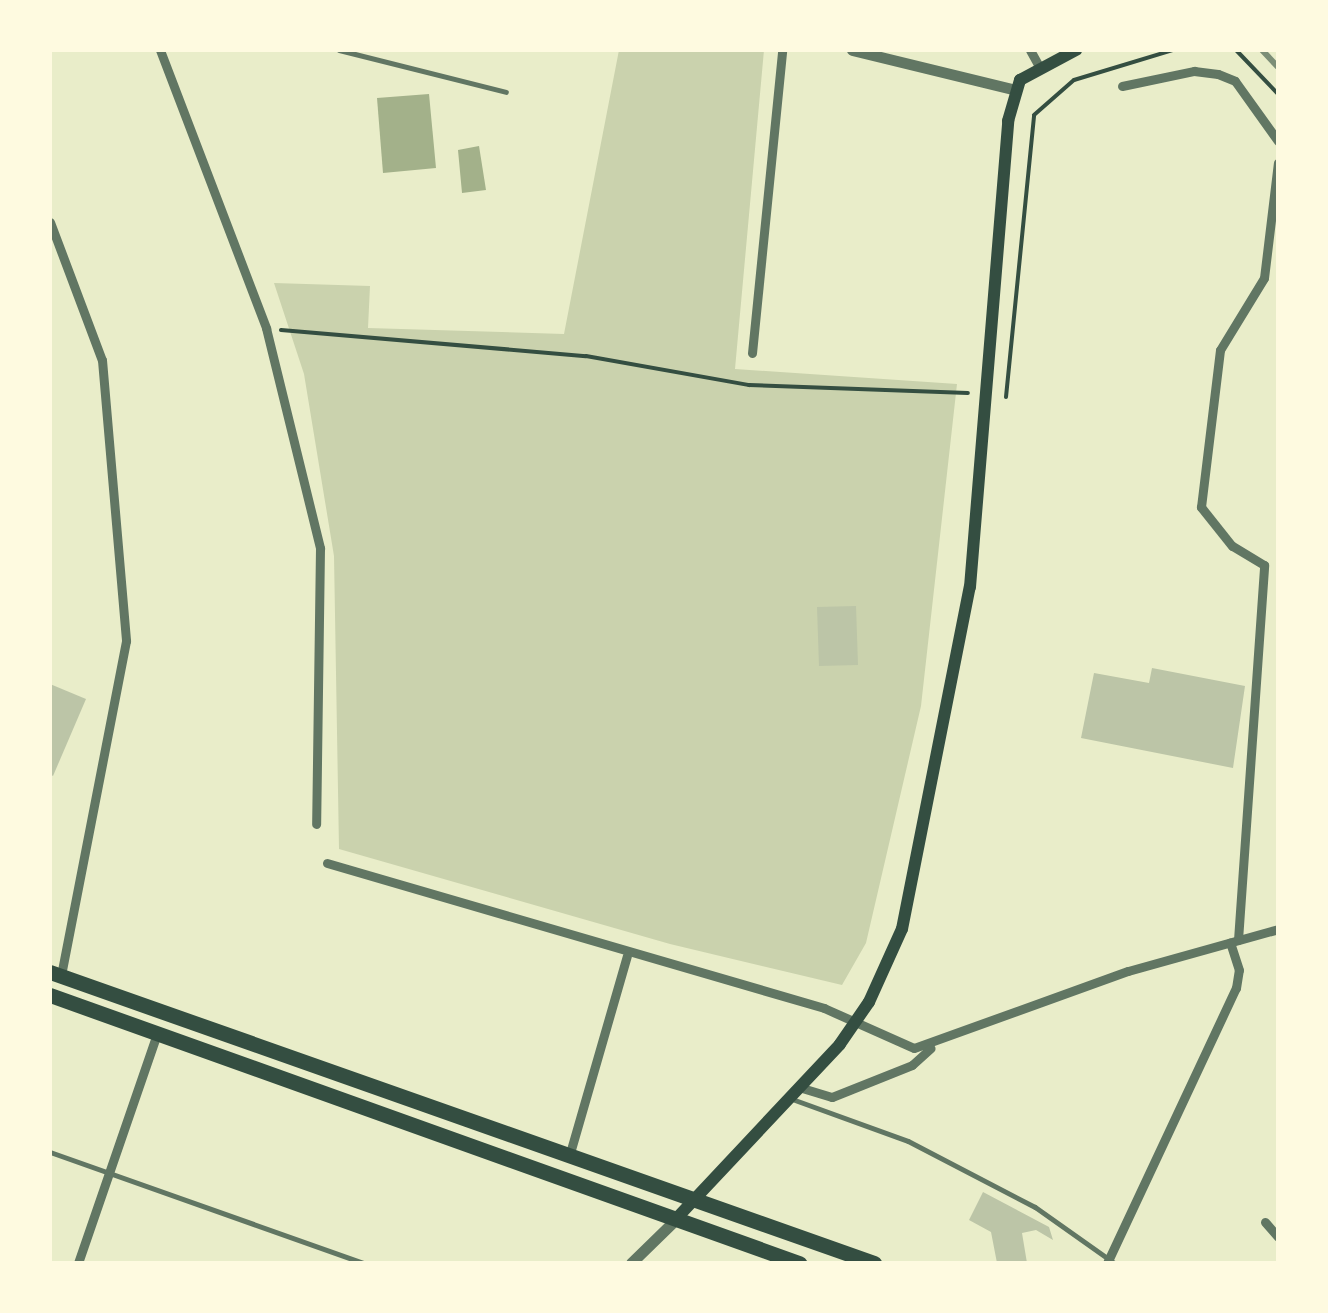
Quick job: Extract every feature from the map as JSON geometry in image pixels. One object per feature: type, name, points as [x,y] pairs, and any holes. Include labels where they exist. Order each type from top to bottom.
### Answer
[{"type":"highway","points":[[55,974],[570,1153],[800,1263]]},
{"type":"highway","points":[[50,995],[687,1209],[874,1263]]},
{"type":"main road","points":[[687,1209],[797,1094],[859,1019],[893,953],[911,896],[962,639],[980,481],[1001,172],[1016,90],[1039,66],[1076,50]]},
{"type":"street","points":[[160,50],[266,328],[320,548],[316,824]]},
{"type":"street","points":[[752,353],[782,50]]},
{"type":"street","points":[[852,50],[1016,90]]},
{"type":"street","points":[[1030,50],[1039,66]]},
{"type":"street","points":[[1122,86],[1194,72],[1218,74],[1236,81],[1278,140]]},
{"type":"street","points":[[1110,1262],[1236,988],[1239,970],[1234,941],[1264,564],[1232,546],[1201,507],[1220,350],[1264,278],[1278,163]]},
{"type":"street","points":[[50,222],[102,360],[126,641],[55,974]]},
{"type":"street","points":[[327,863],[627,956],[859,1019],[905,1047],[933,1046],[1128,971],[1278,929]]},
{"type":"street","points":[[570,1153],[627,956]]},
{"type":"street","points":[[78,1263],[157,1034]]},
{"type":"street","points":[[797,1094],[832,1097],[912,1065],[933,1046]]},
{"type":"street","points":[[630,1263],[687,1209]]},
{"type":"street","points":[[1265,1222],[1278,1237]]},
{"type":"lane","points":[[338,50],[506,92]]},
{"type":"lane","points":[[797,1094],[908,1142],[1036,1207],[1110,1262]]},
{"type":"lane","points":[[50,1152],[363,1263]]},
{"type":"path","points":[[1006,396],[1012,397],[1034,115],[1074,80],[1173,50]]},
{"type":"path","points":[[1236,50],[1278,94]]},
{"type":"path","points":[[266,328],[586,356],[748,385],[968,393]]},
{"type":"shaded area","points":[[619,50],[764,50],[735,369],[957,384],[921,706],[866,943],[842,985],[670,944],[339,849],[334,556],[304,374],[274,283],[370,286],[368,328],[564,334]]},
{"type":"shaded area","points":[[429,94],[436,168],[383,173],[377,98]]},
{"type":"shaded area","points":[[479,146],[486,190],[462,193],[458,150]]},
{"type":"building","points":[[856,606],[858,665],[819,666],[817,607]]},
{"type":"building","points":[[1152,668],[1245,686],[1233,768],[1081,738],[1094,673],[1149,683]]},
{"type":"building","points":[[50,684],[86,699],[53,776],[50,774]]},
{"type":"building","points":[[983,1192],[1049,1227],[1053,1240],[1036,1230],[1022,1233],[1027,1263],[997,1263],[991,1232],[969,1220]]},
{"type":"railway","points":[[1262,50],[1278,67]]}]
